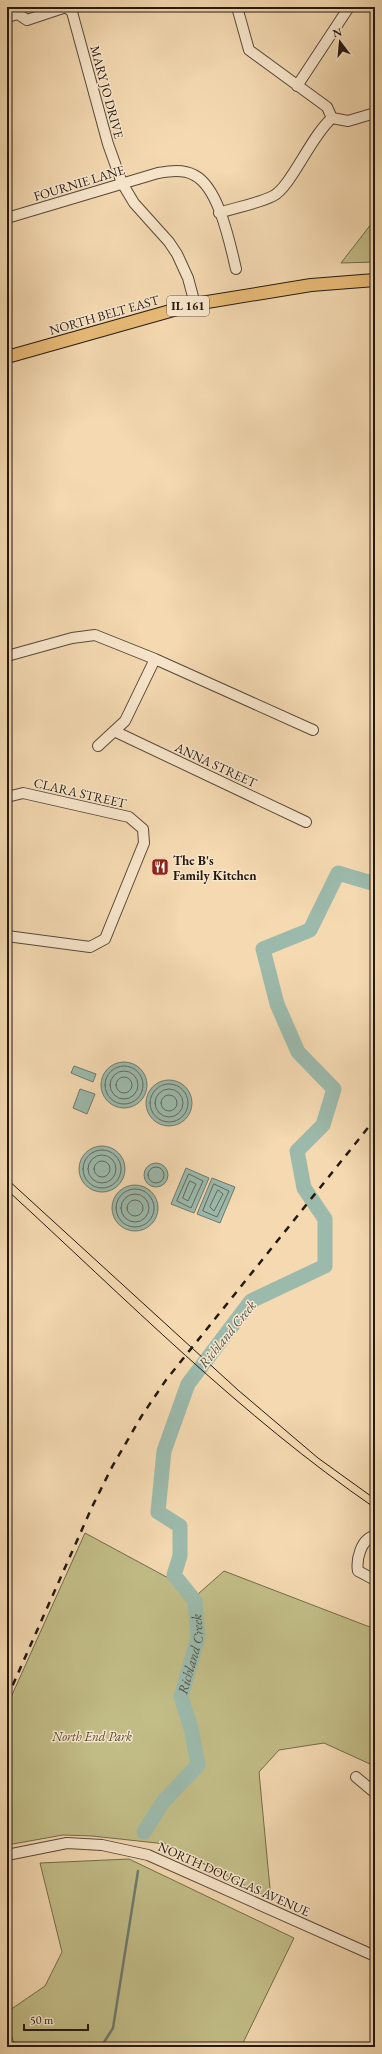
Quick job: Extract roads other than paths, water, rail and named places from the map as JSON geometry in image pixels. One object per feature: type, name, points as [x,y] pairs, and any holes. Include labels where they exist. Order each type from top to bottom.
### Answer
[{"type":"main road","name":"NORTH BELT EAST","points":[[7,357],[195,304],[311,285],[375,280]]},
{"type":"street","points":[[7,17],[17,11],[27,20],[66,7],[73,10]]},
{"type":"street","points":[[237,7],[249,50],[327,107],[332,118]]},
{"type":"street","points":[[297,86],[349,7]]},
{"type":"street","name":"MARY JO DRIVE","points":[[73,10],[108,144],[122,183],[134,203],[169,242],[177,254],[188,278],[195,304]]},
{"type":"street","points":[[332,118],[348,121],[375,113]]},
{"type":"street","points":[[219,212],[263,200],[279,191],[319,132],[332,118]]},
{"type":"street","name":"FOURNIE LANE","points":[[7,218],[158,173],[172,171],[194,174],[208,186],[219,212],[236,270]]},
{"type":"street","points":[[7,656],[72,638],[96,635],[155,659],[313,730]]},
{"type":"street","points":[[98,746],[125,721],[155,659]]},
{"type":"street","name":"ANNA STREET","points":[[114,731],[306,822]]},
{"type":"street","name":"CLARA STREET","points":[[7,797],[23,793],[129,817],[143,829],[144,842],[105,939],[90,947],[7,936]]},
{"type":"street","points":[[375,1536],[370,1537],[357,1561],[358,1571],[375,1580]]},
{"type":"street","points":[[356,1778],[375,1793]]},
{"type":"street","name":"NORTH DOUGLAS AVENUE","points":[[7,1855],[67,1843],[102,1845],[148,1855],[375,1956]]},
{"type":"water","points":[[124,1062],[137,1066],[143,1072],[147,1085],[143,1098],[137,1104],[124,1108],[111,1104],[105,1098],[101,1085],[105,1072],[111,1066]]},
{"type":"water","points":[[74,1066],[96,1074],[93,1082],[71,1073]]},
{"type":"water","points":[[169,1080],[182,1084],[188,1090],[192,1103],[188,1116],[182,1122],[169,1126],[156,1122],[150,1116],[146,1103],[150,1090],[156,1084]]},
{"type":"water","points":[[80,1089],[95,1094],[87,1114],[73,1108]]},
{"type":"water","points":[[102,1146],[115,1150],[121,1156],[125,1169],[121,1182],[115,1188],[102,1192],[89,1188],[83,1182],[79,1169],[83,1156],[89,1150]]},
{"type":"water","points":[[156,1163],[164,1167],[168,1175],[164,1183],[156,1187],[148,1183],[144,1175],[148,1167]]},
{"type":"water","points":[[186,1168],[209,1178],[194,1213],[171,1204]]},
{"type":"water","points":[[212,1178],[235,1187],[220,1223],[197,1214]]},
{"type":"water","points":[[135,1185],[148,1189],[154,1195],[158,1208],[154,1221],[148,1227],[135,1231],[122,1227],[116,1221],[112,1208],[116,1195],[122,1189]]},
{"type":"waterway","name":"Richland Creek","points":[[144,1832],[163,1802],[198,1765],[191,1728],[181,1697],[198,1637],[195,1601],[174,1575],[180,1556],[180,1526],[158,1512],[164,1451],[188,1384],[251,1301],[325,1266],[325,1219],[304,1188],[297,1151],[323,1125],[334,1089],[298,1052],[277,1004],[263,949],[310,930],[338,873],[375,884]]},
{"type":"waterway","name":"Richland Creek","points":[[101,2047],[113,2028],[138,1871]]},
{"type":"tram line","points":[[7,1179],[238,1390],[318,1458],[375,1499]]},
{"type":"tram line","points":[[7,1190],[140,1314],[231,1396],[278,1435],[375,1508]]},
{"type":"railway","points":[[7,1698],[92,1507],[112,1467],[141,1417],[166,1380],[375,1119]]},
{"type":"place","name":"The B's Family Kitchen","points":[[160,867]]},
{"type":"park label","name":"North End Park","points":[[92,1736]]}]
